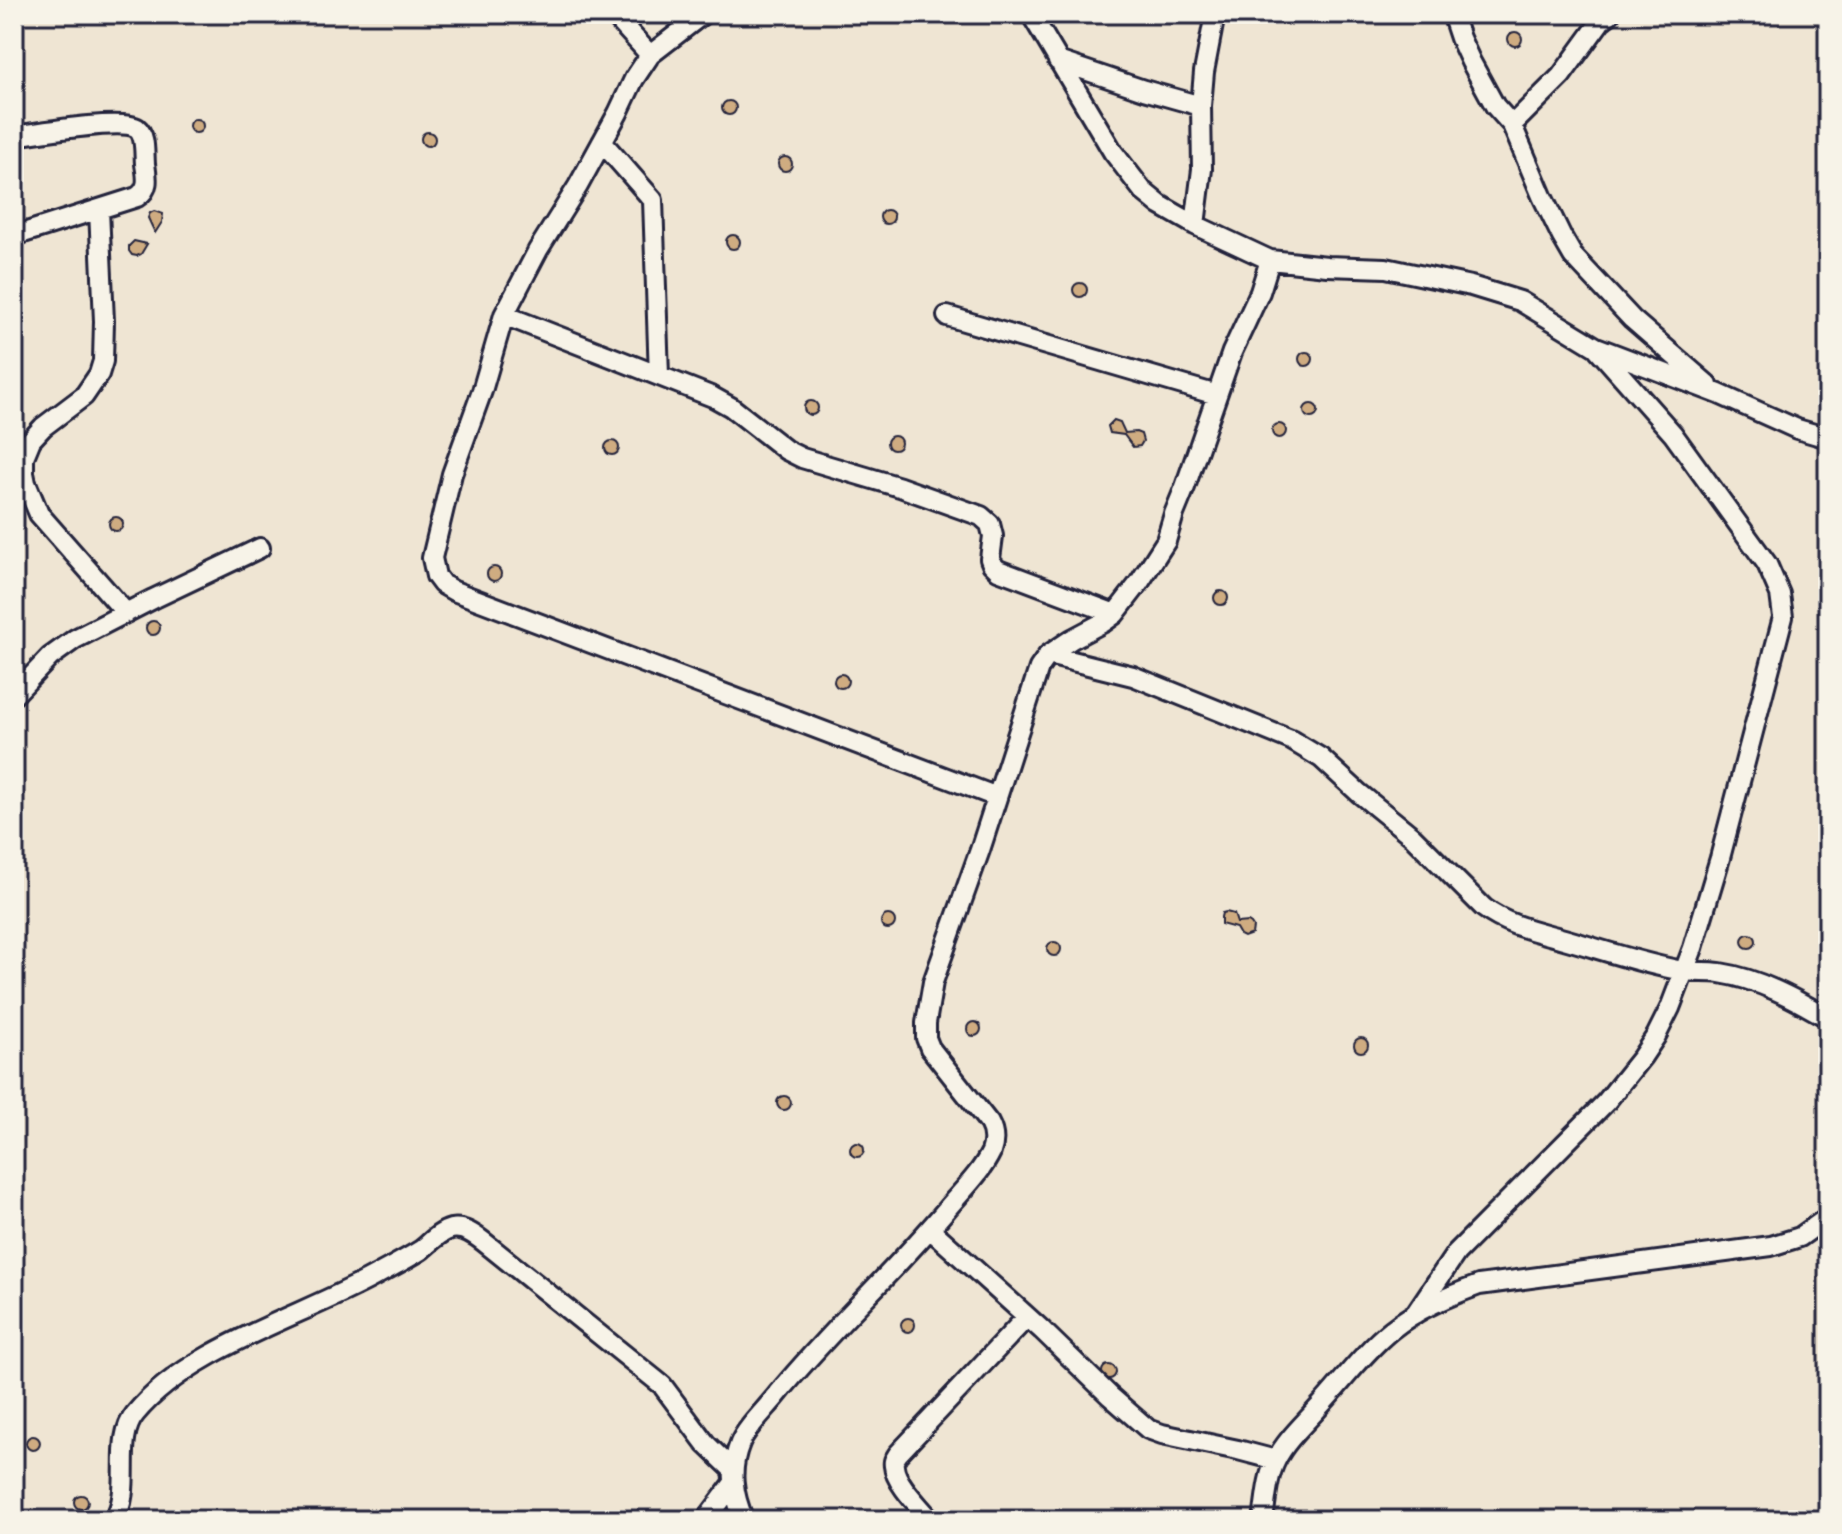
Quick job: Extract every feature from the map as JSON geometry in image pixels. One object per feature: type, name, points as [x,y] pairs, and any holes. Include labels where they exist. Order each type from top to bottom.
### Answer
[{"type":"street","points":[[613,14],[650,55]]},
{"type":"street","points":[[703,14],[650,55],[634,79],[578,186],[538,250],[504,315],[482,391],[452,474],[432,558],[436,576],[454,591],[997,797]]},
{"type":"street","points":[[1031,14],[1113,152],[1143,191],[1160,205],[1195,225],[1270,260],[1386,268],[1471,286],[1520,301],[1596,347],[1719,394],[1797,429],[1828,438]]},
{"type":"street","points":[[1195,225],[1202,169],[1204,72],[1215,14]]},
{"type":"street","points":[[1452,14],[1471,62],[1495,106],[1512,125],[1573,256],[1632,319],[1719,394]]},
{"type":"street","points":[[1512,125],[1561,76],[1601,21],[1610,14]]},
{"type":"street","points":[[1058,61],[1201,106]]},
{"type":"street","points":[[14,136],[111,124],[128,125],[139,129],[143,136],[147,182],[145,190],[137,197],[14,236]]},
{"type":"street","points":[[602,142],[653,200],[659,376]]},
{"type":"street","points":[[99,210],[103,361],[99,374],[84,396],[43,427],[22,435],[24,473],[39,514],[126,613]]},
{"type":"street","points":[[706,1520],[733,1476],[742,1439],[810,1355],[930,1229],[991,1151],[993,1129],[930,1048],[926,1038],[933,982],[1039,668],[1048,655],[1115,614],[1166,541],[1232,352],[1260,292],[1270,260]]},
{"type":"street","points":[[504,315],[722,402],[786,450],[802,458],[974,512],[990,524],[993,536],[990,559],[994,567],[1115,614]]},
{"type":"street","points":[[947,316],[1217,395]]},
{"type":"street","points":[[1415,1314],[1456,1253],[1606,1102],[1656,1036],[1685,971],[1720,858],[1783,617],[1780,594],[1767,564],[1673,434],[1596,347]]},
{"type":"street","points":[[14,695],[50,657],[75,639],[260,548]]},
{"type":"street","points":[[1048,655],[1133,676],[1291,740],[1321,758],[1412,836],[1496,917],[1518,927],[1685,971],[1720,973],[1764,986],[1828,1018]]},
{"type":"street","points":[[1263,1520],[1276,1460],[1291,1438],[1364,1356],[1392,1329],[1415,1314],[1479,1285],[1771,1246],[1800,1237],[1828,1217]]},
{"type":"street","points":[[114,1520],[124,1489],[128,1423],[154,1395],[203,1360],[365,1281],[413,1255],[452,1228],[472,1233],[662,1385],[733,1476],[737,1504],[744,1520]]},
{"type":"street","points":[[930,1229],[1148,1429],[1276,1460]]},
{"type":"street","points":[[931,1520],[898,1479],[894,1461],[1027,1317]]},
{"type":"building","points":[[1515,32],[1522,39],[1515,46],[1508,39]]},
{"type":"building","points":[[729,101],[736,108],[729,115],[722,108]]},
{"type":"building","points":[[196,119],[203,126],[196,133],[189,126]]},
{"type":"building","points":[[428,132],[435,139],[428,146],[421,139]]},
{"type":"building","points":[[785,157],[792,164],[785,171],[778,164]]},
{"type":"building","points":[[887,210],[894,217],[887,224],[880,217]]},
{"type":"building","points":[[154,211],[163,214],[155,233],[148,218]]},
{"type":"building","points":[[733,235],[740,242],[733,249],[726,242]]},
{"type":"building","points":[[134,241],[147,244],[137,256],[129,251]]},
{"type":"building","points":[[1080,283],[1087,290],[1080,297],[1073,290]]},
{"type":"building","points":[[1306,352],[1313,359],[1306,366],[1299,359]]},
{"type":"building","points":[[811,401],[818,408],[811,415],[804,408]]},
{"type":"building","points":[[1311,404],[1318,411],[1311,418],[1304,411]]},
{"type":"building","points":[[1114,420],[1120,422],[1125,433],[1141,434],[1143,441],[1140,446],[1133,447],[1124,435],[1110,433],[1108,426]]},
{"type":"building","points":[[1279,424],[1286,431],[1279,438],[1272,431]]},
{"type":"building","points":[[894,436],[901,443],[894,450],[887,443]]},
{"type":"building","points":[[612,441],[619,448],[612,455],[605,448]]},
{"type":"building","points":[[116,517],[123,524],[116,531],[109,524]]},
{"type":"building","points":[[494,567],[501,574],[494,581],[487,574]]},
{"type":"building","points":[[1221,591],[1228,598],[1221,605],[1214,598]]},
{"type":"building","points":[[153,621],[160,628],[153,635],[146,628]]},
{"type":"building","points":[[841,674],[848,681],[841,688],[834,681]]},
{"type":"building","points":[[1222,913],[1234,914],[1237,923],[1251,924],[1252,934],[1244,937],[1236,928],[1221,924]]},
{"type":"building","points":[[888,915],[895,922],[888,929],[881,922]]},
{"type":"building","points":[[1749,934],[1756,941],[1749,948],[1742,941]]},
{"type":"building","points":[[1054,942],[1061,949],[1054,956],[1047,949]]},
{"type":"building","points":[[974,1022],[981,1029],[974,1036],[967,1029]]},
{"type":"building","points":[[1361,1038],[1368,1045],[1361,1052],[1354,1045]]},
{"type":"building","points":[[784,1096],[791,1103],[784,1110],[777,1103]]},
{"type":"building","points":[[857,1143],[864,1150],[857,1157],[850,1150]]},
{"type":"building","points":[[908,1318],[915,1325],[908,1332],[901,1325]]},
{"type":"building","points":[[1109,1365],[1116,1372],[1109,1379],[1102,1372]]},
{"type":"building","points":[[33,1436],[40,1443],[33,1450],[26,1443]]},
{"type":"building","points":[[81,1495],[88,1502],[81,1509],[74,1502]]}]
